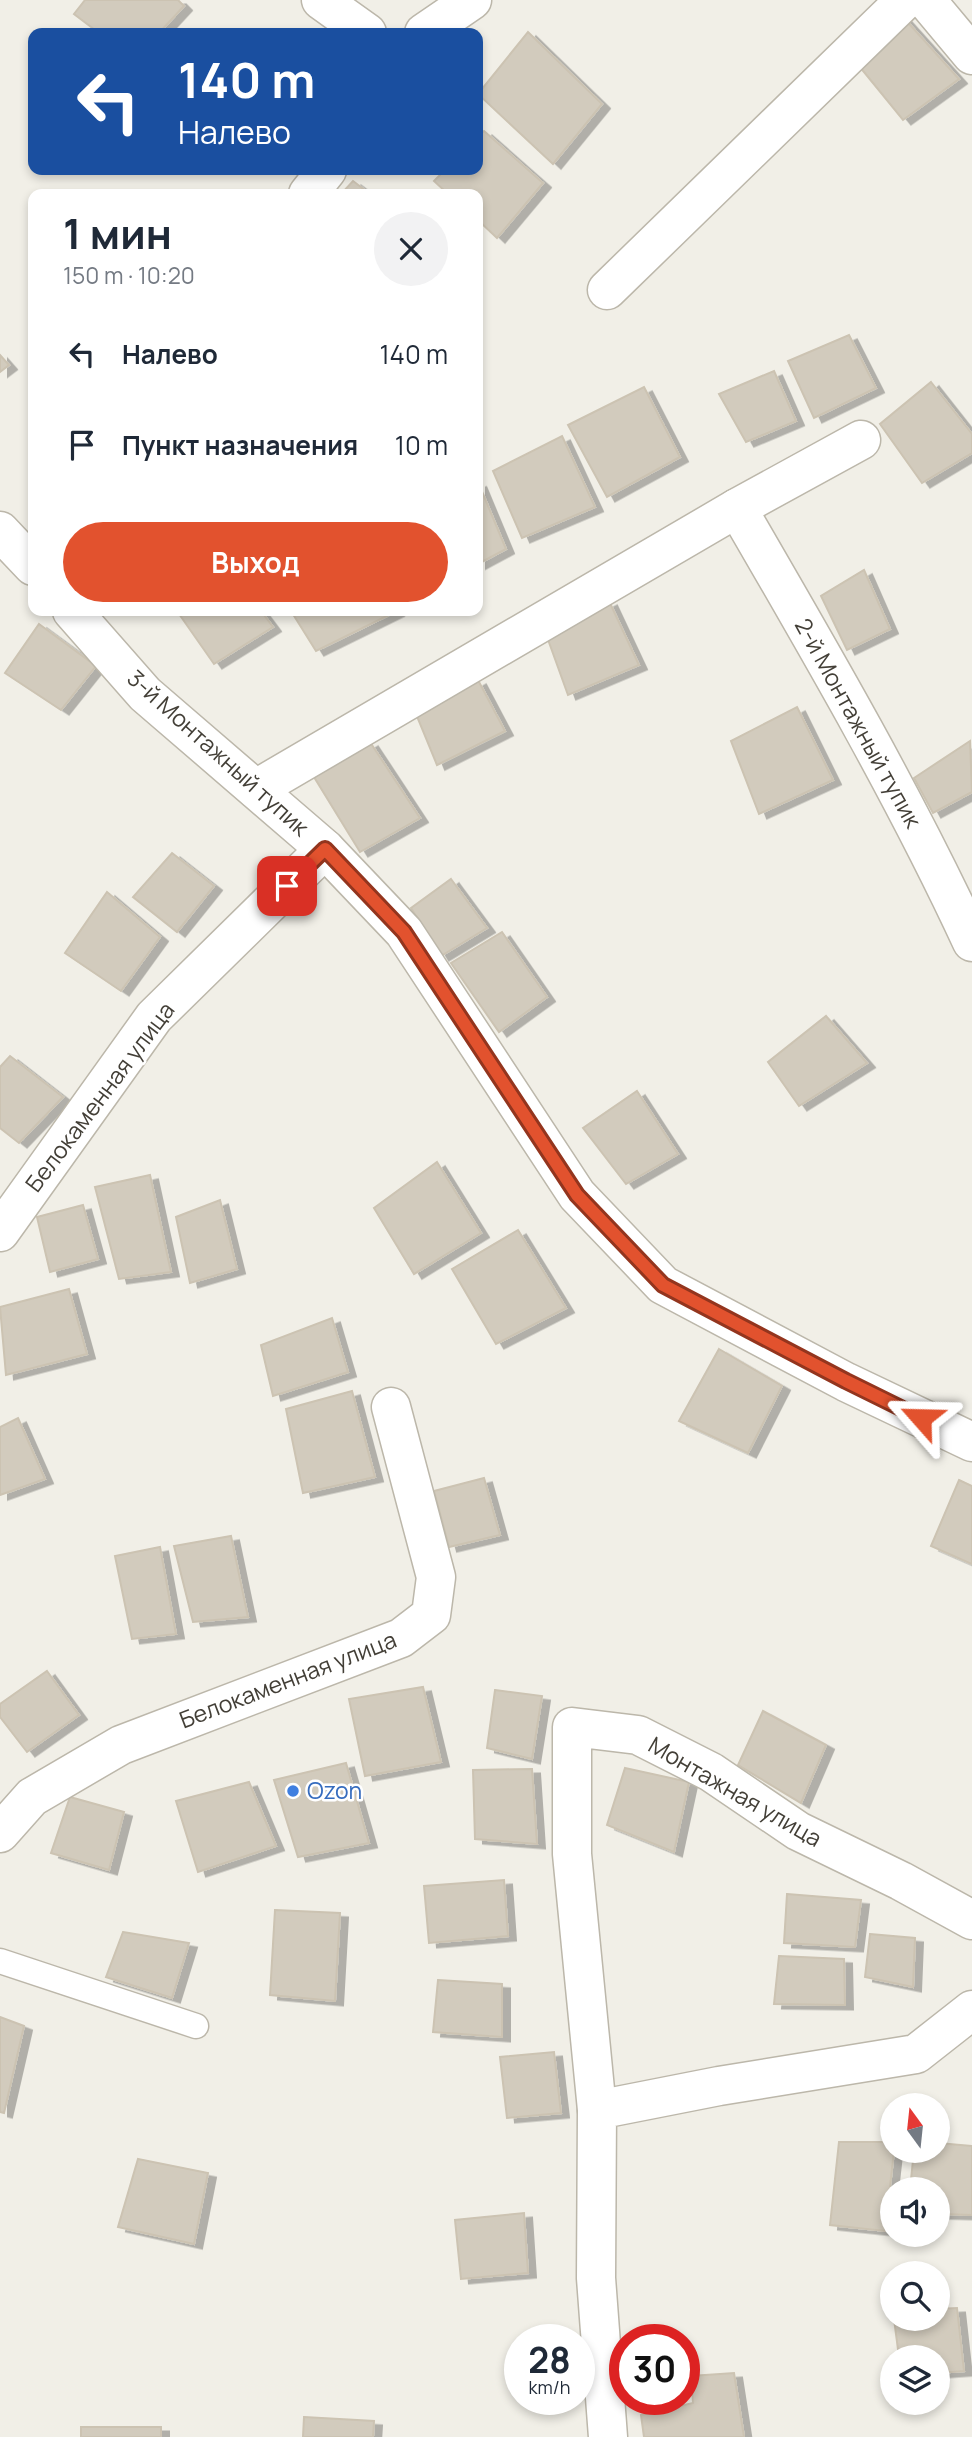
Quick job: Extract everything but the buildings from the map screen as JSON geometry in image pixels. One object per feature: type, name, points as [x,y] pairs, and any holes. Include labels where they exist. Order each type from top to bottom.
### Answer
[{"type":"street","points":[[321,0],[360,28]]},
{"type":"street","points":[[431,28],[472,0]]},
{"type":"street","points":[[607,290],[905,0]]},
{"type":"street","points":[[926,0],[972,55]]},
{"type":"street","points":[[312,189],[323,175]]},
{"type":"street","points":[[256,789],[737,508],[861,440]]},
{"type":"street","name":"2-й Монтажный тупик","points":[[737,508],[844,692],[945,883],[972,942]]},
{"type":"street","name":"3-й Монтажный тупик","points":[[76,616],[145,694],[325,849],[404,932],[577,1195],[663,1285],[846,1381],[972,1441]]},
{"type":"street","name":"Белокаменная улица","points":[[0,1232],[153,1017],[325,849]]},
{"type":"street","name":"Белокаменная улица","points":[[0,1833],[32,1797],[121,1745],[401,1638],[431,1615],[436,1577],[391,1407]]},
{"type":"street","name":"Монтажная улица","points":[[608,2437],[596,2278],[597,2110],[572,1854],[572,1727],[638,1735],[711,1772],[798,1830],[972,1920]]},
{"type":"street","points":[[597,2110],[719,2086],[916,2054],[972,2010]]},
{"type":"lane","points":[[0,1961],[196,2026]]},
{"type":"place","name":"Ozon","points":[[293,1791]]},
{"type":"route","points":[[287,886],[325,849],[388,915],[404,932],[577,1195],[663,1285],[921,1418]]}]
